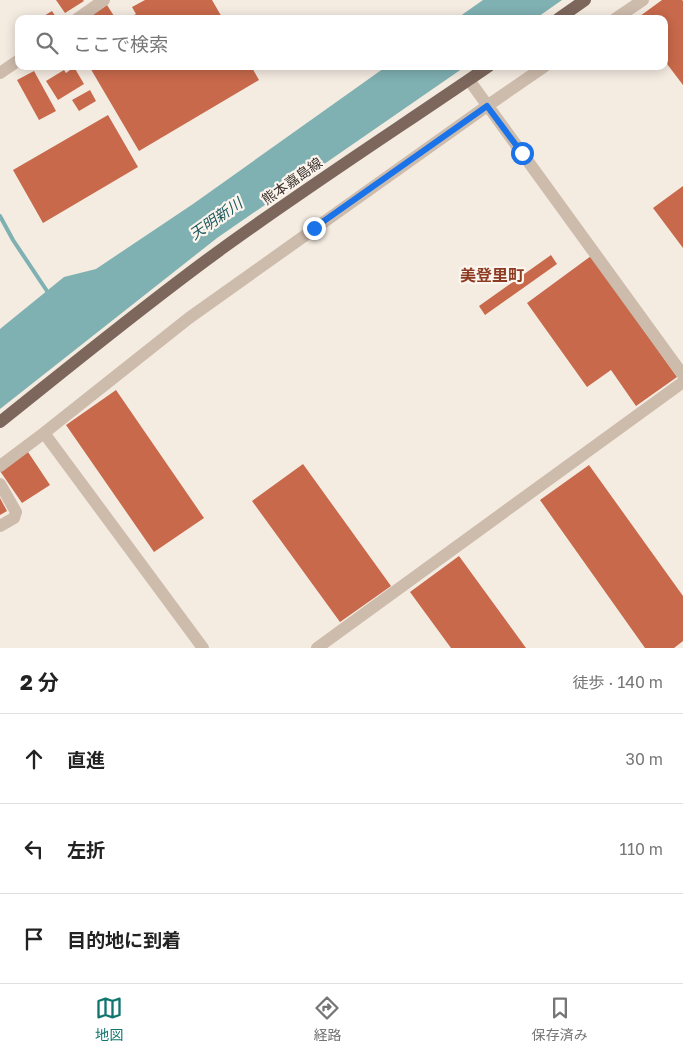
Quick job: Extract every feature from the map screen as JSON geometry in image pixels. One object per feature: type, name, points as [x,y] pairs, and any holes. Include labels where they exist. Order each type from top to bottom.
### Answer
[{"type":"main road","points":[[564,15],[585,0]]},
{"type":"main road","name":"熊本嘉島線","points":[[0,422],[126,320],[223,248],[330,172],[483,70]]},
{"type":"street","points":[[83,15],[104,0]]},
{"type":"street","points":[[621,15],[643,0]]},
{"type":"street","points":[[0,73],[15,63]]},
{"type":"street","points":[[0,466],[44,434],[189,318],[539,70]]},
{"type":"street","points":[[469,80],[683,375]]},
{"type":"street","points":[[317,648],[683,382]]},
{"type":"street","points":[[44,434],[203,648]]},
{"type":"street","points":[[0,484],[16,512],[14,518],[0,526]]},
{"type":"water","points":[[483,0],[562,0],[541,15],[462,15]]},
{"type":"water","name":"天明新川","points":[[381,70],[460,70],[217,238],[0,409],[0,329],[64,277],[96,269],[193,204]]},
{"type":"building","points":[[56,0],[83,0],[84,1],[65,13]]},
{"type":"building","points":[[145,0],[212,0],[221,15],[134,15],[136,14],[132,7]]},
{"type":"building","points":[[662,0],[683,1],[683,85],[668,65],[668,15],[641,15]]},
{"type":"building","points":[[107,5],[113,15],[92,15]]},
{"type":"building","points":[[52,11],[54,15],[46,15]]},
{"type":"building","points":[[64,70],[66,73],[70,70],[76,70],[84,84],[58,100],[46,81]]},
{"type":"building","points":[[91,70],[253,70],[259,80],[139,151]]},
{"type":"building","points":[[34,71],[56,111],[39,120],[17,80]]},
{"type":"building","points":[[90,90],[96,101],[79,111],[72,100]]},
{"type":"building","points":[[108,115],[138,167],[43,223],[13,170]]},
{"type":"building","points":[[683,186],[683,248],[653,208]]},
{"type":"building","points":[[551,255],[557,264],[485,315],[479,306]]},
{"type":"building","points":[[591,256],[677,377],[636,406],[611,370],[587,387],[527,303]]},
{"type":"building","points":[[116,390],[204,518],[154,552],[66,425]]},
{"type":"building","points":[[28,452],[50,485],[22,503],[0,471]]},
{"type":"building","points":[[303,464],[391,586],[340,622],[252,501]]},
{"type":"building","points":[[589,465],[683,596],[683,641],[674,648],[645,648],[540,500]]},
{"type":"building","points":[[0,498],[7,511],[0,515]]},
{"type":"building","points":[[459,556],[526,648],[451,648],[410,592]]},
{"type":"waterway","points":[[0,216],[13,240],[49,294]]},
{"type":"district","name":"美登里町","points":[[492,275]]},
{"type":"route","points":[[314,228],[487,106],[522,153]]}]
